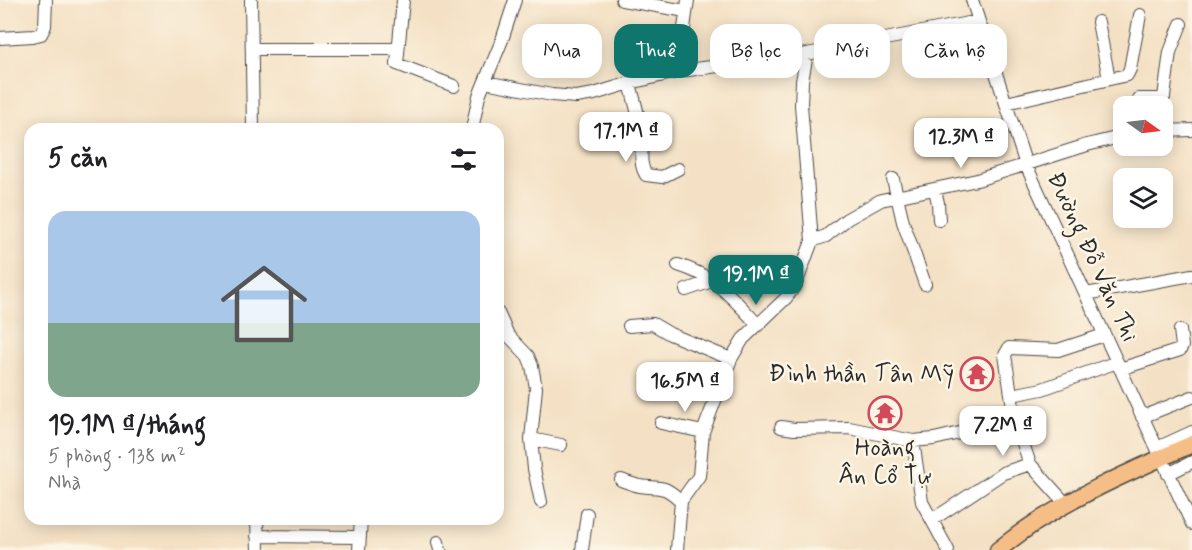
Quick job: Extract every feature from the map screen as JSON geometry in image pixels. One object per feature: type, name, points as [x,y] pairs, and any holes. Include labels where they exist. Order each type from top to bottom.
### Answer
[{"type":"main road","points":[[998,550],[1034,523],[1159,452],[1192,444]]},
{"type":"street","points":[[0,38],[41,34],[45,26],[46,0]]},
{"type":"street","points":[[251,0],[253,123]]},
{"type":"street","points":[[404,0],[397,64],[453,86]]},
{"type":"street","points":[[473,123],[479,96],[515,0]]},
{"type":"street","points":[[622,0],[687,6],[684,24]]},
{"type":"street","name":"Đường Đỗ Văn Thi","points":[[972,0],[1026,165],[1168,474],[1189,509],[1192,524]]},
{"type":"street","points":[[1006,103],[1129,73],[1140,15]]},
{"type":"street","points":[[698,69],[807,54],[979,21]]},
{"type":"street","points":[[1098,22],[1109,79]]},
{"type":"street","points":[[1164,96],[1170,52],[1181,24]]},
{"type":"street","points":[[252,49],[398,49]]},
{"type":"street","points":[[676,550],[681,501],[699,476],[703,432],[731,358],[743,339],[791,291],[813,241],[801,105],[802,81],[807,54]]},
{"type":"street","points":[[485,82],[552,95],[576,97],[651,78]]},
{"type":"street","points":[[630,83],[642,138],[643,170],[646,175],[662,177],[678,169]]},
{"type":"street","points":[[1173,131],[1192,130]]},
{"type":"street","points":[[813,241],[826,236],[847,219],[881,200],[977,180],[1113,139]]},
{"type":"street","points":[[893,179],[903,222],[925,284]]},
{"type":"street","points":[[935,190],[939,220]]},
{"type":"street","points":[[678,265],[696,271],[729,293],[758,325]]},
{"type":"street","points":[[1086,294],[1192,275]]},
{"type":"street","points":[[686,291],[712,281]]},
{"type":"street","points":[[629,326],[653,324],[670,334],[731,358]]},
{"type":"street","points":[[504,326],[508,335],[528,356],[532,366],[536,388],[531,439],[541,502]]},
{"type":"street","points":[[1011,395],[1042,389],[1118,365],[1180,350],[1182,346],[1180,330]]},
{"type":"street","points":[[1066,504],[1030,464],[1015,420],[1005,355],[1009,348],[1058,350],[1104,335]]},
{"type":"street","points":[[667,374],[684,377],[717,393]]},
{"type":"street","points":[[1142,417],[1192,398]]},
{"type":"street","points":[[781,427],[794,429],[849,428],[913,441],[934,439],[1015,420]]},
{"type":"street","points":[[661,423],[703,432]]},
{"type":"street","points":[[1159,452],[1192,432]]},
{"type":"street","points":[[531,439],[561,446]]},
{"type":"street","points":[[913,441],[922,502],[948,550]]},
{"type":"street","points":[[1168,474],[1192,462]]},
{"type":"street","points":[[932,520],[1003,473],[1030,464]]},
{"type":"street","points":[[621,480],[639,486],[661,486],[673,492],[681,501]]},
{"type":"street","points":[[582,550],[588,514]]},
{"type":"street","points":[[257,525],[258,550]]},
{"type":"street","points":[[257,536],[359,544],[361,525]]},
{"type":"place","name":"Đình thần Tân Mỹ","points":[[977,374]]},
{"type":"place","name":"Hoàng Ân Cổ Tự","points":[[885,413]]}]
